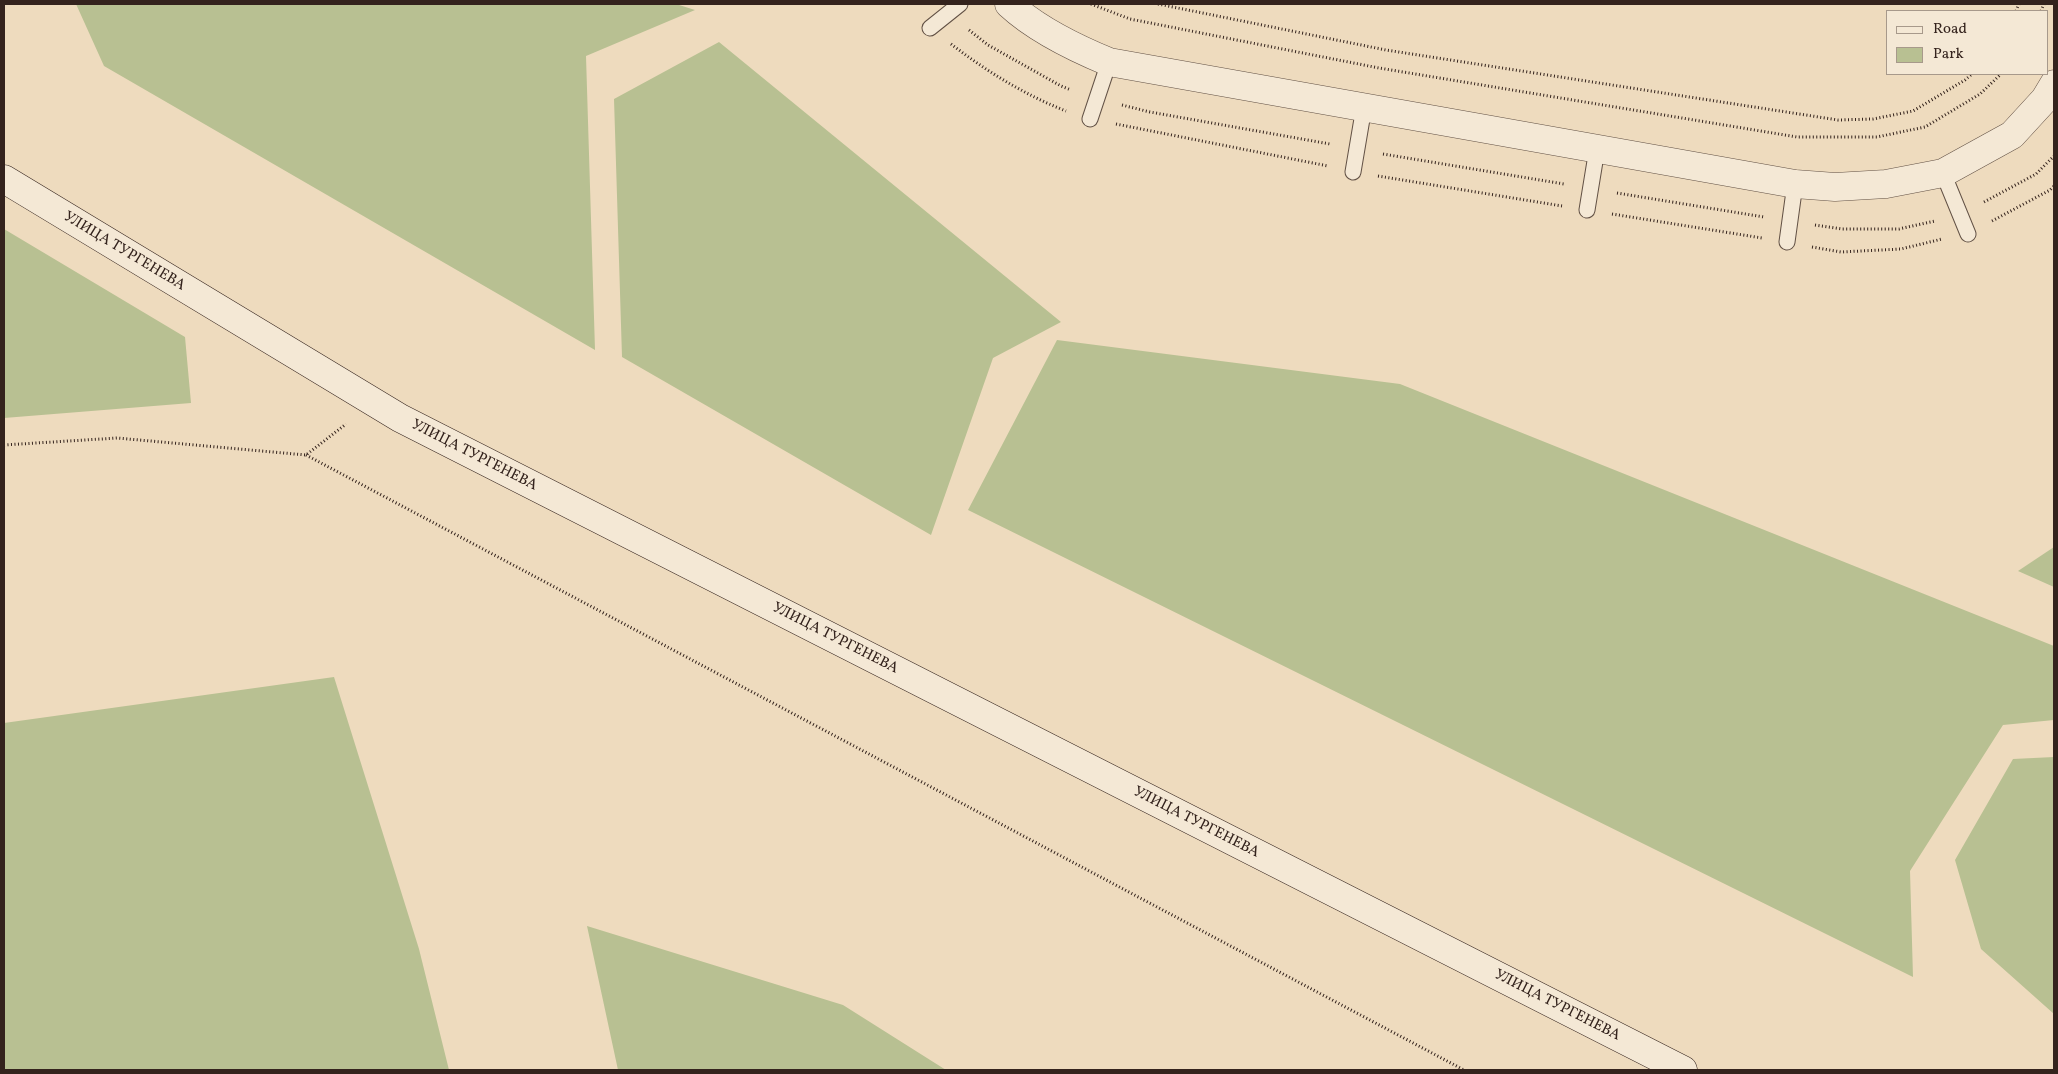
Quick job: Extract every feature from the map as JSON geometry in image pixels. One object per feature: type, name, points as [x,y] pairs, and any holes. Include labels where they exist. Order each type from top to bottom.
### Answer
[{"type":"street","points":[[1009,4],[1049,32],[1083,51],[1109,62],[1795,184],[1835,187],[1886,184],[1943,173],[2012,135],[2045,99],[2054,84]]},
{"type":"street","name":"УЛИЦА ТУРГЕНЕВА","points":[[4,179],[400,418],[1683,1070]]},
{"type":"lane","points":[[930,28],[960,4]]},
{"type":"lane","points":[[1090,120],[1109,62]]},
{"type":"lane","points":[[1353,172],[1364,107]]},
{"type":"lane","points":[[1587,210],[1597,149]]},
{"type":"lane","points":[[1943,173],[1968,234]]},
{"type":"lane","points":[[1787,242],[1795,184]]},
{"type":"path","points":[[1091,4],[1130,19],[1379,68],[1798,137],[1877,138],[1924,127],[1980,94],[2000,75]]},
{"type":"path","points":[[1158,4],[1386,50],[1838,120],[1873,118],[1913,110],[1971,75]]},
{"type":"path","points":[[930,28],[973,61],[1007,82],[1049,104],[1090,120],[1145,128],[1353,172],[1841,252],[1901,249],[1968,234],[2050,190],[2054,186]]},
{"type":"path","points":[[306,455],[374,402]]},
{"type":"path","points":[[4,445],[117,438],[306,455],[1464,1070]]},
{"type":"green space","points":[[76,4],[676,4],[695,10],[586,56],[595,350],[104,66]]},
{"type":"green space","points":[[719,42],[1061,322],[993,358],[931,535],[622,357],[614,99]]},
{"type":"green space","points":[[4,229],[185,337],[191,403],[4,418]]},
{"type":"green space","points":[[1057,340],[1400,384],[2054,646],[2054,720],[2003,725],[1910,871],[1913,977],[968,510]]},
{"type":"green space","points":[[2054,547],[2054,587],[2018,571]]},
{"type":"green space","points":[[334,677],[419,949],[449,1070],[4,1070],[4,723]]},
{"type":"green space","points":[[2054,757],[2054,1014],[1981,949],[1955,860],[2013,759]]},
{"type":"green space","points":[[587,926],[843,1005],[946,1070],[618,1070]]}]
